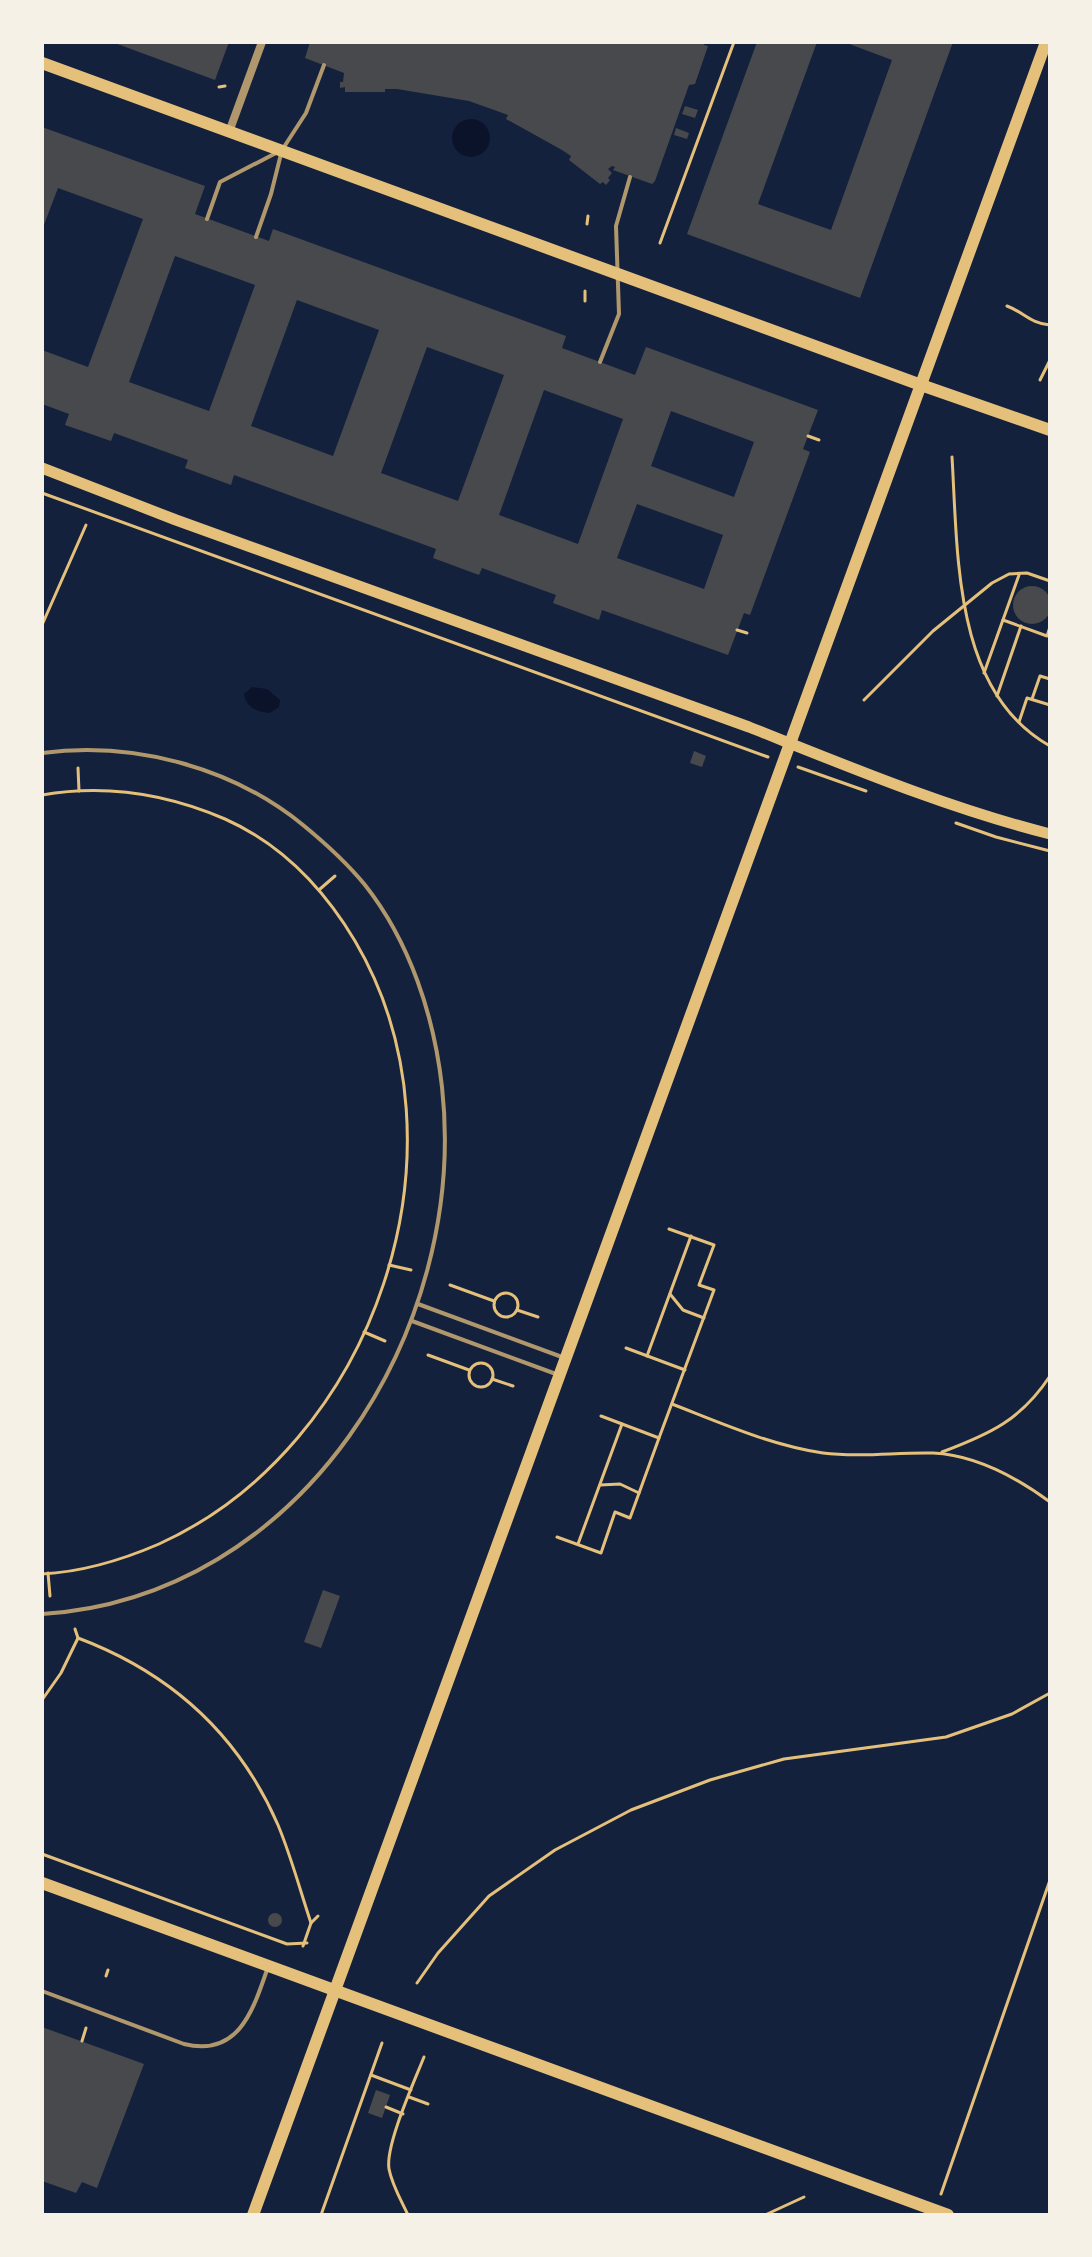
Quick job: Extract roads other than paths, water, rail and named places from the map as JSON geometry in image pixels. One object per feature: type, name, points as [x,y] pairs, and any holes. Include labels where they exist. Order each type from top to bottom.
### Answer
[{"type":"main road","points":[[253,2215],[1046,42]]},
{"type":"main road","points":[[42,63],[1050,430]]},
{"type":"main road","points":[[42,468],[206,531],[1004,822],[1050,834]]},
{"type":"main road","points":[[42,1883],[948,2215]]},
{"type":"street","points":[[229,132],[262,42]]},
{"type":"lane","points":[[256,237],[282,150],[306,113],[324,65]]},
{"type":"lane","points":[[207,219],[220,182],[282,150]]},
{"type":"lane","points":[[600,362],[619,314],[616,226],[630,177]]},
{"type":"lane","points":[[42,753],[98,751],[152,757],[198,768],[265,796],[312,832],[351,869],[380,907],[407,954],[435,1038],[445,1110],[444,1178],[431,1267],[391,1368],[350,1436],[312,1482],[264,1528],[216,1561],[153,1591],[91,1608],[42,1614]]},
{"type":"lane","points":[[418,1304],[565,1358]]},
{"type":"lane","points":[[412,1321],[558,1375]]},
{"type":"lane","points":[[42,1991],[184,2044],[204,2046],[227,2039],[245,2024],[268,1967]]},
{"type":"water","points":[[471,119],[484,125],[490,138],[484,151],[471,157],[458,151],[452,138],[458,125]]},
{"type":"water","points":[[252,687],[267,689],[280,700],[279,707],[270,713],[253,708],[244,694]]}]
